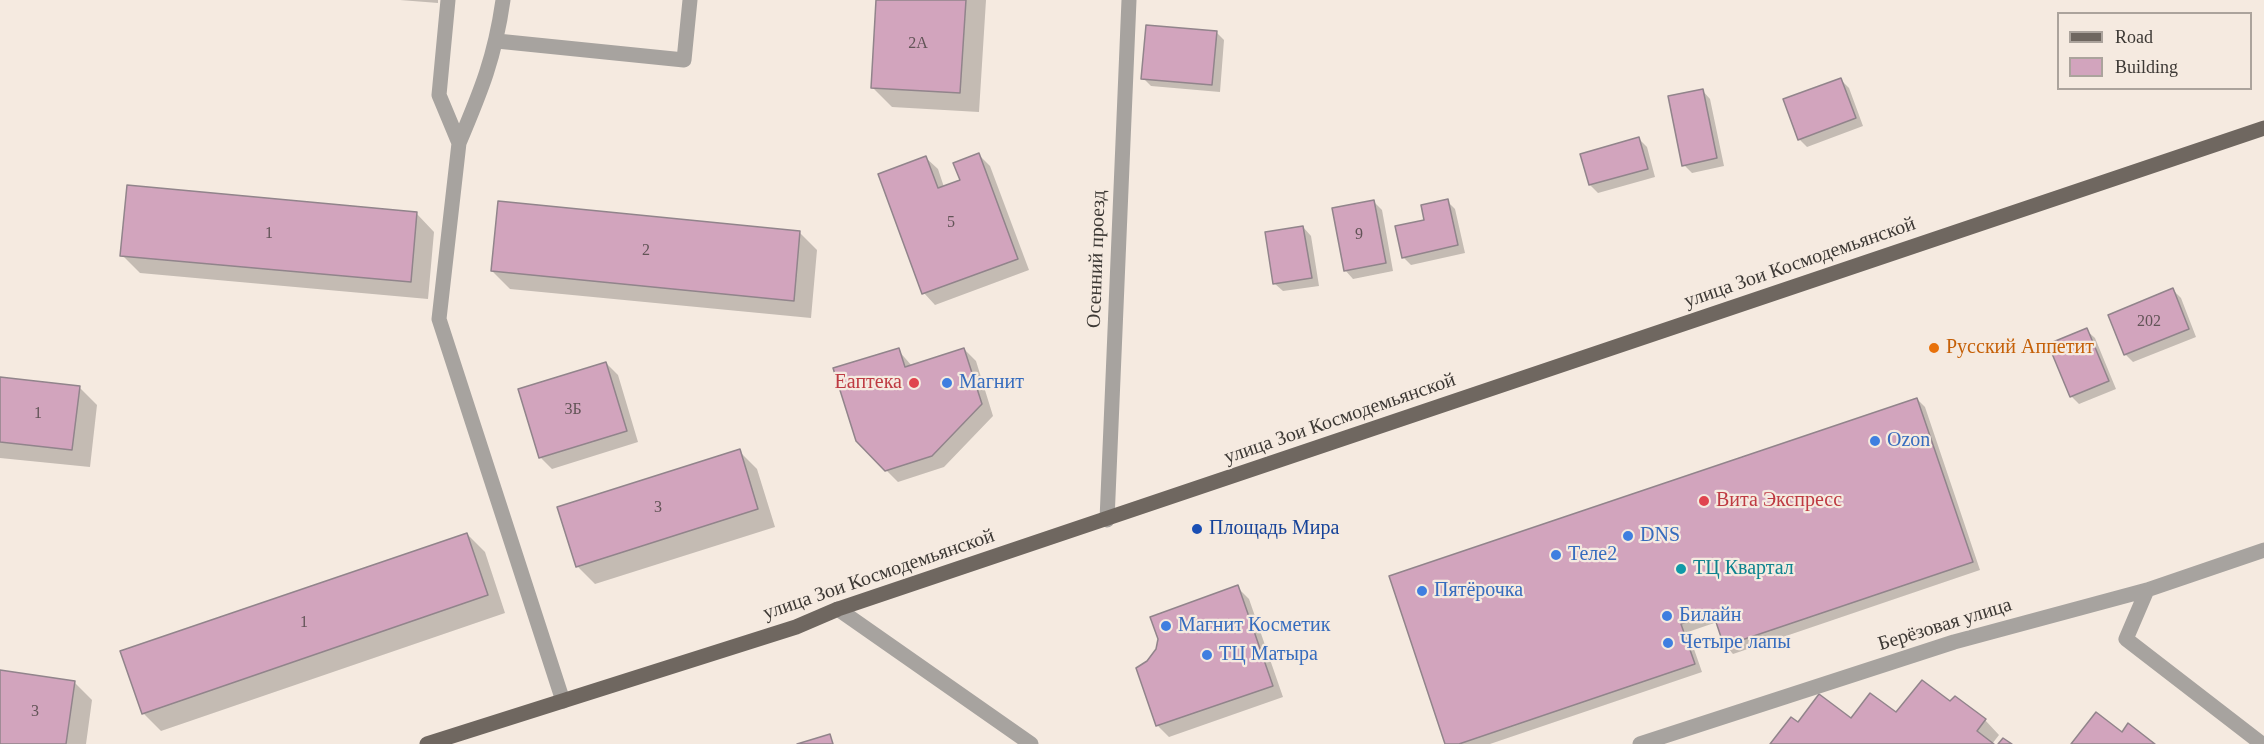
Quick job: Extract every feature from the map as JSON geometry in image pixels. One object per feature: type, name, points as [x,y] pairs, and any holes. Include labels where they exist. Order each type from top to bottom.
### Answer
[{"type":"main road","name":"улица Зои Космодемьянской","points":[[427,744],[796,627],[838,609],[2264,128]]},
{"type":"street","points":[[448,0],[439,95],[459,143]]},
{"type":"street","points":[[502,0],[497,41],[488,75],[459,143],[439,319],[563,701]]},
{"type":"street","points":[[497,41],[684,60],[690,0]]},
{"type":"street","name":"Осенний проезд","points":[[1107,520],[1129,0]]},
{"type":"street","name":"Берёзовая улица","points":[[1640,744],[1954,642],[2147,590],[2264,550]]},
{"type":"street","points":[[2147,590],[2126,639],[2262,744]]},
{"type":"street","points":[[838,609],[1031,744]]},
{"type":"building","points":[[876,0],[966,0],[960,93],[871,88]]},
{"type":"building","points":[[1146,25],[1217,31],[1212,85],[1141,79]]},
{"type":"building","points":[[1841,78],[1856,118],[1798,140],[1783,99]]},
{"type":"building","points":[[1703,89],[1717,158],[1682,166],[1668,96]]},
{"type":"building","points":[[1639,137],[1648,169],[1589,185],[1580,154]]},
{"type":"building","points":[[979,153],[1018,259],[922,294],[878,174],[926,156],[938,188],[960,180],[953,163]]},
{"type":"building","points":[[127,185],[417,212],[411,282],[120,256]]},
{"type":"building","points":[[1448,199],[1458,245],[1402,258],[1395,226],[1424,220],[1421,205]]},
{"type":"building","points":[[1374,200],[1386,263],[1344,271],[1332,208]]},
{"type":"building","points":[[498,201],[800,231],[794,301],[491,271]]},
{"type":"building","points":[[1303,226],[1312,278],[1273,284],[1265,232]]},
{"type":"building","points":[[2173,288],[2189,329],[2124,355],[2108,315]]},
{"type":"building","points":[[2087,328],[2109,381],[2070,397],[2048,344]]},
{"type":"building","points":[[899,348],[905,367],[964,348],[982,404],[932,456],[885,471],[856,441],[833,368]]},
{"type":"building","points":[[606,362],[627,431],[539,458],[518,389]]},
{"type":"building","points":[[0,377],[80,386],[72,450],[0,442]]},
{"type":"building","name":"ТЦ Квартал","points":[[1917,398],[1973,562],[1724,646],[1713,613],[1681,624],[1695,664],[1459,744],[1445,744],[1389,576]]},
{"type":"building","points":[[740,449],[758,509],[576,567],[557,507]]},
{"type":"building","points":[[467,533],[488,595],[142,714],[120,651]]},
{"type":"building","name":"ТЦ Матыра","points":[[1238,585],[1273,686],[1156,726],[1136,668],[1147,661],[1156,649],[1158,639],[1150,617]]},
{"type":"building","points":[[0,670],[75,681],[66,744],[0,744]]},
{"type":"building","points":[[1922,680],[1950,701],[1955,696],[1986,719],[1977,731],[1994,744],[1770,744],[1791,717],[1798,722],[1819,694],[1851,718],[1870,693],[1896,712]]},
{"type":"building","points":[[2096,712],[2122,732],[2128,723],[2155,744],[2071,744]]},
{"type":"building","points":[[830,734],[833,744],[797,744]]},
{"type":"building","points":[[2003,738],[2012,744],[1998,744]]},
{"type":"place","name":"Русский Аппетит","points":[[1934,348]]},
{"type":"place","name":"Еаптека","points":[[914,383]]},
{"type":"place","name":"Магнит","points":[[947,383]]},
{"type":"place","name":"Ozon","points":[[1875,441]]},
{"type":"place","name":"Вита Экспресс","points":[[1704,501]]},
{"type":"place","name":"Площадь Мира","points":[[1197,529]]},
{"type":"place","name":"DNS","points":[[1628,536]]},
{"type":"place","name":"Теле2","points":[[1556,555]]},
{"type":"place","name":"ТЦ Квартал","points":[[1681,569]]},
{"type":"place","name":"Пятёрочка","points":[[1422,591]]},
{"type":"place","name":"Билайн","points":[[1667,616]]},
{"type":"place","name":"Магнит Косметик","points":[[1166,626]]},
{"type":"place","name":"Четыре лапы","points":[[1668,643]]},
{"type":"place","name":"ТЦ Матыра","points":[[1207,655]]}]
